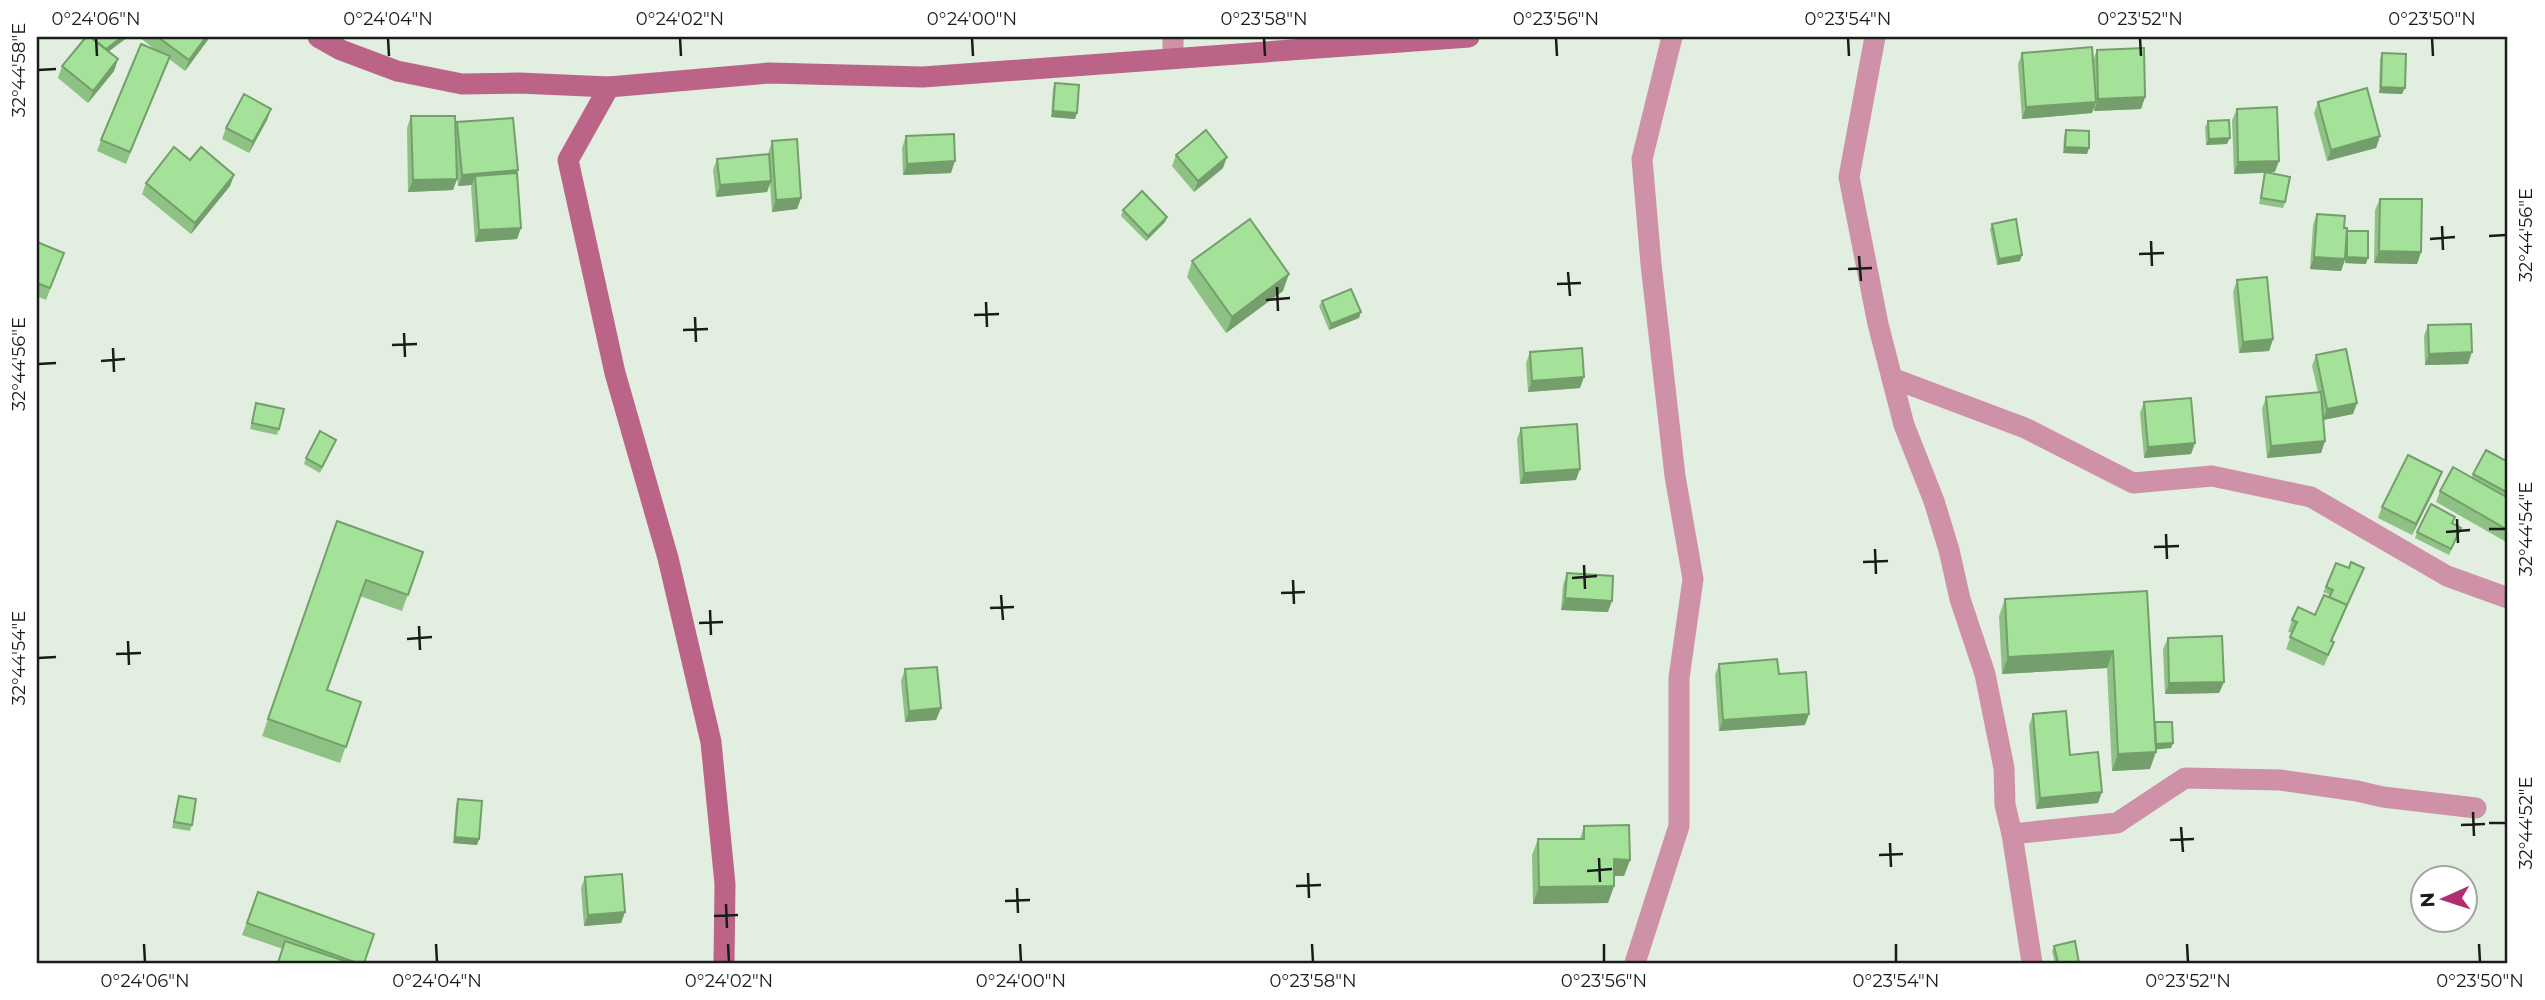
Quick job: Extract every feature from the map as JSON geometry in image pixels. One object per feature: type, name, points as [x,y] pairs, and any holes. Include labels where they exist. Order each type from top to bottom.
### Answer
[{"type":"street","points":[[318,37],[341,50],[397,71],[462,84],[519,83],[609,87],[769,73],[923,77],[1173,47],[1469,37]]},
{"type":"street","points":[[1635,963],[1679,826],[1679,678],[1693,579],[1675,475],[1642,159],[1672,37]]},
{"type":"street","points":[[1875,37],[1849,177],[1878,324],[1904,425],[1934,500],[1960,599],[1985,674],[2004,768],[2005,805],[2032,963]]},
{"type":"street","points":[[609,87],[568,160],[615,373],[668,558],[711,742],[725,884],[724,963]]},
{"type":"street","points":[[1892,378],[2025,428],[2133,483],[2212,476],[2311,497],[2447,576],[2508,598]]},
{"type":"street","points":[[2012,834],[2117,823],[2185,778],[2280,780],[2357,790],[2382,797],[2476,808]]},
{"type":"building","points":[[86,37],[90,37],[118,59],[93,91],[62,66]]},
{"type":"building","points":[[91,37],[122,37],[106,49]]},
{"type":"building","points":[[158,37],[206,37],[189,60]]},
{"type":"building","points":[[141,44],[170,56],[130,152],[101,140]]},
{"type":"building","points":[[2092,47],[2096,102],[2026,107],[2022,53]]},
{"type":"building","points":[[2144,48],[2145,97],[2098,99],[2097,50]]},
{"type":"building","points":[[2382,53],[2406,54],[2405,88],[2381,87]]},
{"type":"building","points":[[1055,83],[1079,85],[1077,113],[1053,111]]},
{"type":"building","points":[[2367,88],[2380,136],[2331,150],[2318,102]]},
{"type":"building","points":[[244,94],[271,109],[253,142],[226,128]]},
{"type":"building","points":[[2277,107],[2279,161],[2238,162],[2237,109]]},
{"type":"building","points":[[411,116],[455,116],[457,179],[413,180]]},
{"type":"building","points":[[513,118],[518,170],[462,175],[457,122]]},
{"type":"building","points":[[2229,120],[2230,138],[2209,139],[2208,121]]},
{"type":"building","points":[[1206,130],[1227,157],[1198,181],[1176,155]]},
{"type":"building","points":[[2066,130],[2089,131],[2089,148],[2065,147]]},
{"type":"building","points":[[954,134],[955,161],[907,164],[906,136]]},
{"type":"building","points":[[797,139],[801,198],[776,200],[772,141]]},
{"type":"building","points":[[174,147],[190,160],[201,147],[234,175],[195,223],[146,183]]},
{"type":"building","points":[[769,154],[771,181],[720,185],[717,159]]},
{"type":"building","points":[[2265,172],[2290,177],[2285,202],[2261,198]]},
{"type":"building","points":[[517,173],[521,228],[479,230],[475,176]]},
{"type":"building","points":[[1142,191],[1167,217],[1148,236],[1123,210]]},
{"type":"building","points":[[2380,199],[2422,199],[2421,252],[2379,251]]},
{"type":"building","points":[[2317,214],[2345,216],[2345,259],[2314,257]]},
{"type":"building","points":[[1250,219],[1289,274],[1232,317],[1192,261]]},
{"type":"building","points":[[2016,219],[2022,255],[1999,259],[1992,224]]},
{"type":"building","points":[[2347,231],[2368,231],[2368,258],[2347,257]]},
{"type":"building","points":[[37,242],[64,253],[50,288],[37,283]]},
{"type":"building","points":[[2267,277],[2273,339],[2243,342],[2237,280]]},
{"type":"building","points":[[1351,289],[1361,312],[1331,324],[1322,301]]},
{"type":"building","points":[[2471,324],[2472,352],[2429,354],[2428,325]]},
{"type":"building","points":[[1582,348],[1584,377],[1532,381],[1530,352]]},
{"type":"building","points":[[2346,349],[2357,403],[2327,409],[2316,355]]},
{"type":"building","points":[[2321,392],[2325,441],[2271,446],[2266,397]]},
{"type":"building","points":[[2191,398],[2195,443],[2148,447],[2144,402]]},
{"type":"building","points":[[256,403],[284,409],[279,429],[252,423]]},
{"type":"building","points":[[1577,424],[1580,469],[1524,473],[1521,428]]},
{"type":"building","points":[[320,431],[336,440],[322,467],[306,458]]},
{"type":"building","points":[[2486,450],[2508,462],[2508,493],[2473,474]]},
{"type":"building","points":[[2408,455],[2442,472],[2416,524],[2382,507]]},
{"type":"building","points":[[2453,467],[2508,498],[2508,530],[2440,491]]},
{"type":"building","points":[[2431,504],[2455,517],[2452,523],[2461,528],[2451,549],[2417,532]]},
{"type":"building","points":[[337,521],[423,552],[408,595],[366,580],[327,690],[361,702],[346,747],[268,719]]},
{"type":"building","points":[[2351,562],[2364,568],[2347,605],[2329,597],[2333,590],[2326,587],[2336,563],[2349,568]]},
{"type":"building","points":[[1567,573],[1613,576],[1612,601],[1565,598]]},
{"type":"building","points":[[2147,591],[2156,752],[2118,754],[2113,651],[2008,657],[2005,599]]},
{"type":"building","points":[[2324,595],[2347,605],[2331,641],[2334,642],[2328,655],[2290,637],[2297,622],[2292,620],[2298,607],[2315,615]]},
{"type":"building","points":[[2222,636],[2224,682],[2169,683],[2168,638]]},
{"type":"building","points":[[1777,659],[1779,674],[1806,672],[1809,714],[1723,720],[1719,664]]},
{"type":"building","points":[[937,667],[941,708],[909,711],[905,669]]},
{"type":"building","points":[[2066,711],[2070,755],[2098,752],[2102,792],[2040,798],[2033,714]]},
{"type":"building","points":[[2155,722],[2172,722],[2173,743],[2156,744]]},
{"type":"building","points":[[179,796],[196,799],[192,825],[174,822]]},
{"type":"building","points":[[458,799],[482,801],[479,839],[455,837]]},
{"type":"building","points":[[1629,825],[1630,860],[1614,859],[1614,886],[1539,887],[1538,839],[1584,839],[1584,826]]},
{"type":"building","points":[[622,874],[625,912],[588,915],[585,877]]},
{"type":"building","points":[[258,892],[374,934],[364,963],[357,963],[247,923]]},
{"type":"building","points":[[285,941],[351,963],[278,963]]},
{"type":"building","points":[[2075,941],[2079,963],[2058,963],[2054,946]]}]
